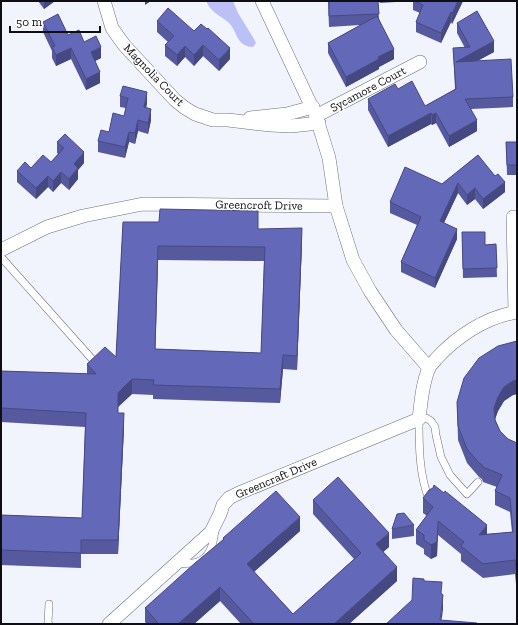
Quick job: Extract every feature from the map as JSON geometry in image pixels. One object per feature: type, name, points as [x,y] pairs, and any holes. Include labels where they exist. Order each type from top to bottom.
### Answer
[{"type":"street","name":"Magnolia Court","points":[[104,1],[112,28],[118,38],[175,100],[185,108],[213,120],[228,120],[270,125],[291,126],[316,116]]},
{"type":"street","points":[[262,1],[316,116],[329,158],[336,206],[353,260],[364,281],[396,330],[429,368]]},
{"type":"street","name":"Sycamore Court","points":[[316,116],[420,62]]},
{"type":"street","name":"Greencroft Drive","points":[[1,250],[46,227],[83,216],[142,204],[336,206]]},
{"type":"street","points":[[419,419],[422,392],[429,368],[442,352],[484,322],[516,312],[513,217]]},
{"type":"street","name":"Greencraft Drive","points":[[109,624],[211,532],[220,514],[222,505],[229,498],[419,419]]},
{"type":"lane","points":[[1,257],[92,358]]},
{"type":"lane","points":[[429,499],[425,490],[422,470],[419,441],[419,419],[426,418],[431,421],[435,427],[442,457],[447,469],[450,475],[467,494],[478,482]]},
{"type":"lane","points":[[49,604],[49,624]]},
{"type":"water","points":[[206,1],[233,1],[238,13],[256,43],[253,47],[243,44],[228,22],[213,11]]},
{"type":"building","points":[[329,1],[378,1],[379,14],[329,16]]},
{"type":"building","points":[[415,1],[458,1],[441,33],[416,22],[423,5]]},
{"type":"building","points":[[168,8],[194,31],[201,24],[207,29],[208,28],[230,48],[219,60],[203,45],[194,55],[185,46],[177,55],[165,45],[174,36],[157,21]]},
{"type":"building","points":[[477,11],[494,41],[456,62],[511,59],[513,97],[465,99],[477,120],[449,136],[436,113],[432,115],[431,113],[388,136],[368,99],[395,84],[398,89],[412,81],[425,106],[456,89],[453,48],[470,47],[457,23]]},
{"type":"building","points":[[58,14],[68,35],[79,30],[84,42],[96,36],[101,47],[91,52],[100,72],[86,79],[71,48],[56,55],[52,47],[55,46],[43,22]]},
{"type":"building","points":[[377,16],[394,49],[346,77],[328,43]]},
{"type":"building","points":[[123,86],[147,92],[144,107],[151,109],[148,123],[138,120],[135,133],[129,132],[125,147],[98,141],[101,130],[109,132],[113,113],[124,116],[128,98],[120,96]]},
{"type":"building","points":[[65,134],[84,152],[74,164],[78,168],[69,179],[61,172],[53,181],[48,176],[36,188],[17,171],[25,162],[31,168],[43,155],[51,162],[64,148],[57,142]]},
{"type":"building","points":[[506,142],[517,142],[517,165],[507,165]]},
{"type":"building","points":[[478,155],[495,176],[498,174],[505,182],[483,199],[475,188],[467,195],[458,183],[440,221],[457,229],[435,278],[401,262],[421,217],[390,202],[405,167],[442,184]]},
{"type":"building","points":[[160,209],[258,211],[258,229],[302,228],[297,356],[283,355],[280,389],[153,385],[154,380],[132,379],[118,393],[118,413],[124,413],[118,540],[81,540],[81,553],[1,550],[1,515],[82,518],[86,413],[1,408],[1,371],[96,374],[87,364],[105,347],[116,357],[123,222],[159,222]],"holes":[[[158,246],[265,247],[261,353],[155,349]]]},
{"type":"building","points":[[462,232],[485,232],[485,245],[496,244],[497,268],[463,269]]},
{"type":"building","points":[[517,341],[517,380],[504,387],[494,408],[495,420],[500,431],[508,439],[517,443],[516,569],[515,560],[483,564],[461,546],[464,542],[438,521],[437,542],[431,545],[424,540],[424,535],[416,530],[433,507],[423,498],[434,485],[444,493],[445,491],[487,525],[479,535],[513,532],[510,498],[495,491],[502,475],[483,467],[467,449],[458,426],[457,402],[464,378],[479,358],[498,346]]},
{"type":"building","points":[[338,477],[389,533],[376,544],[397,567],[334,624],[254,624],[220,587],[178,624],[159,624],[145,608],[276,491],[300,517],[247,564],[293,614],[361,553],[313,500]]},
{"type":"building","points":[[404,513],[414,525],[392,529],[397,514]]},
{"type":"building","points":[[413,578],[424,579],[424,581],[442,582],[441,593],[443,595],[440,620],[477,624],[386,624],[412,600]]}]
